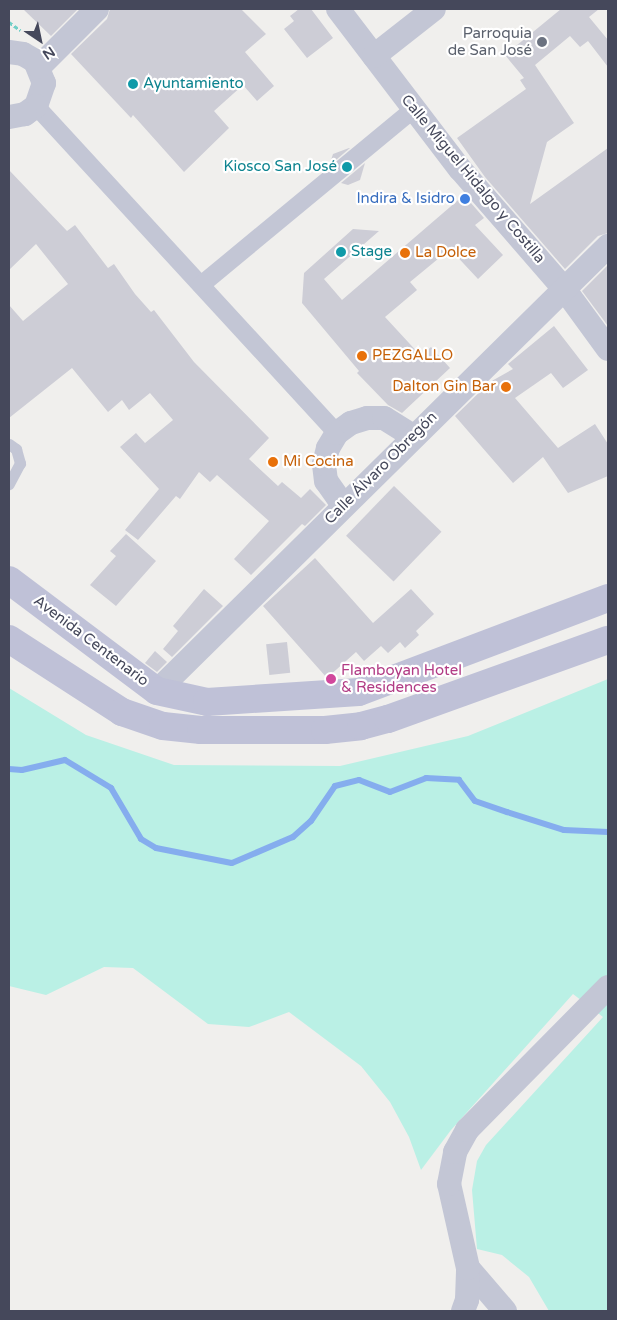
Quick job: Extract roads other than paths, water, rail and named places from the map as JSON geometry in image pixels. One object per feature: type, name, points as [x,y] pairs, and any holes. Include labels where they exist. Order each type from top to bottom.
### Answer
[{"type":"main road","name":"Avenida Centenario","points":[[9,580],[157,691],[207,702],[359,692],[608,598]]},
{"type":"main road","points":[[9,638],[122,712],[162,726],[201,730],[324,730],[361,726],[388,719],[608,640]]},
{"type":"street","points":[[39,67],[97,9]]},
{"type":"street","name":"Calle Miguel Hidalgo y Costilla","points":[[338,9],[414,109],[565,290],[608,349]]},
{"type":"street","points":[[374,56],[434,9]]},
{"type":"street","points":[[9,51],[30,57],[39,67],[44,88],[36,106],[24,114],[9,117]]},
{"type":"street","points":[[36,106],[337,433]]},
{"type":"street","points":[[201,285],[414,109]]},
{"type":"street","name":"Calle Álvaro Obregón","points":[[157,691],[343,505],[608,246]]},
{"type":"street","points":[[343,505],[326,481],[324,464],[328,448],[337,433],[359,420],[384,418],[413,436]]},
{"type":"street","points":[[463,1311],[467,1300],[468,1268],[449,1184],[458,1145],[467,1130],[608,987]]},
{"type":"street","points":[[468,1268],[505,1311]]},
{"type":"lane","points":[[9,444],[16,450],[20,463],[9,484]]},
{"type":"waterway","points":[[9,769],[22,770],[65,760],[111,788],[141,839],[156,848],[232,863],[293,837],[311,821],[335,786],[359,780],[390,792],[426,778],[459,780],[475,801],[564,830],[608,832]]},
{"type":"place","name":"Parroquia de San José","points":[[542,42]]},
{"type":"place","name":"Ayuntamiento","points":[[133,84]]},
{"type":"place","name":"Kiosco San José","points":[[347,167]]},
{"type":"place","name":"Indira & Isidro","points":[[465,199]]},
{"type":"place","name":"Stage","points":[[341,252]]},
{"type":"place","name":"La Dolce","points":[[405,253]]},
{"type":"place","name":"PEZGALLO","points":[[362,356]]},
{"type":"place","name":"Dalton Gin Bar","points":[[506,387]]},
{"type":"place","name":"Mi Cocina","points":[[273,462]]},
{"type":"place","name":"Flamboyan Hotel & Residences","points":[[331,679]]}]
